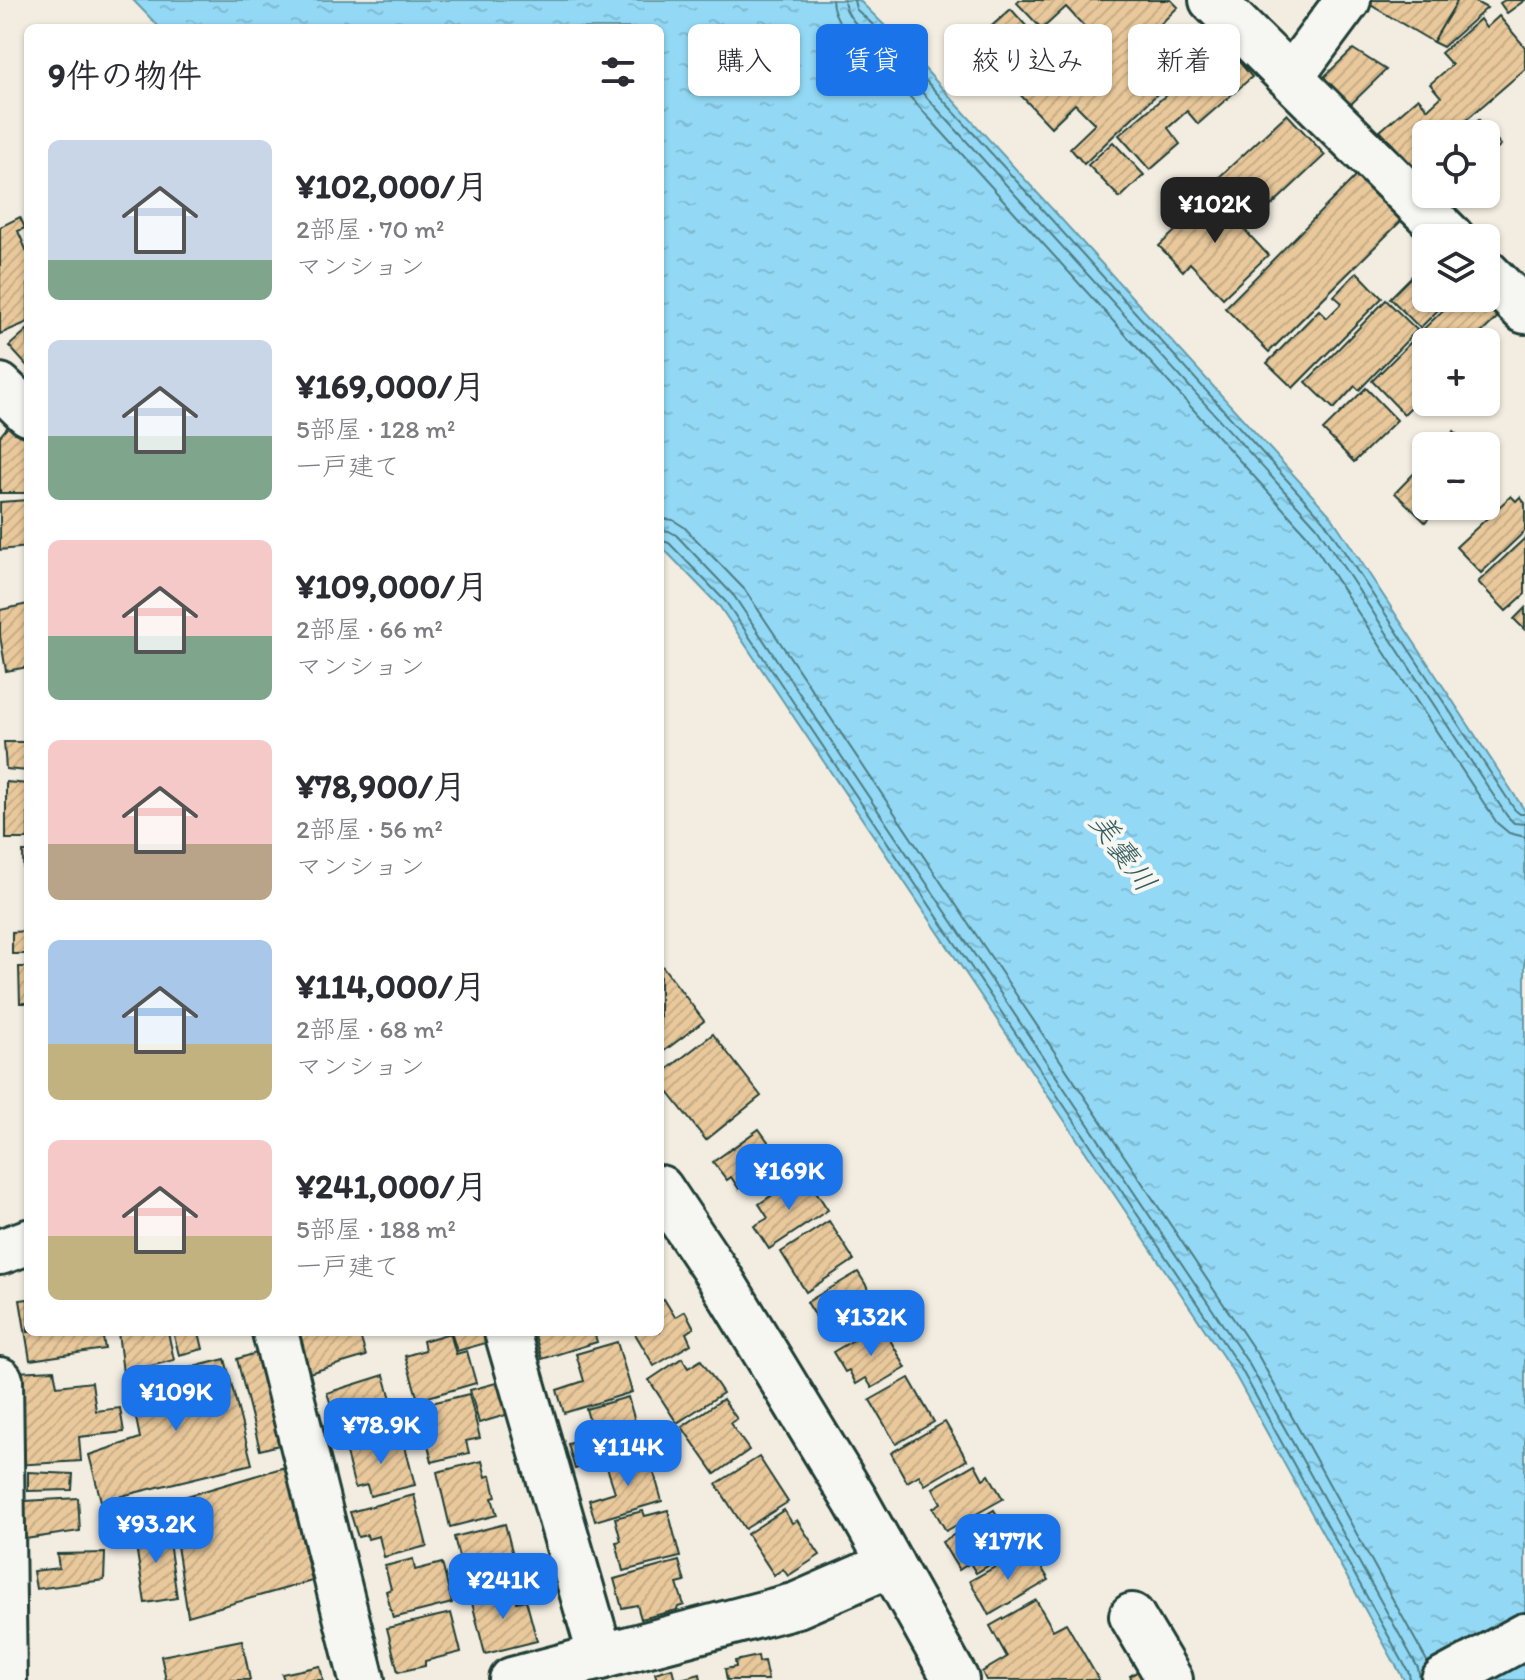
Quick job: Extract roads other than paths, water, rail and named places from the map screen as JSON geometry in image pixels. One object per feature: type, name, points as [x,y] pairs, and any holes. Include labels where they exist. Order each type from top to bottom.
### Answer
[{"type":"street","points":[[1212,0],[1438,224]]},
{"type":"street","points":[[1291,77],[1348,0]]},
{"type":"street","points":[[1500,286],[1525,311]]},
{"type":"street","points":[[0,386],[24,409]]},
{"type":"street","points":[[664,1194],[736,1304],[855,1500],[956,1680]]},
{"type":"street","points":[[0,1252],[24,1243]]},
{"type":"street","points":[[276,1336],[362,1680]]},
{"type":"street","points":[[508,1336],[601,1657]]},
{"type":"street","points":[[0,1380],[4,1680]]},
{"type":"street","points":[[512,1680],[797,1605],[891,1564]]},
{"type":"street","points":[[1132,1616],[1170,1680]]},
{"type":"street","points":[[1444,1680],[1525,1636]]},
{"type":"water","name":"美嚢川","points":[[133,0],[859,0],[883,24],[816,24],[816,96],[928,96],[928,73],[944,90],[944,96],[949,96],[1331,516],[1525,811],[1525,1680],[1404,1680],[1234,1373],[720,607],[664,549],[664,24],[156,24]]}]
